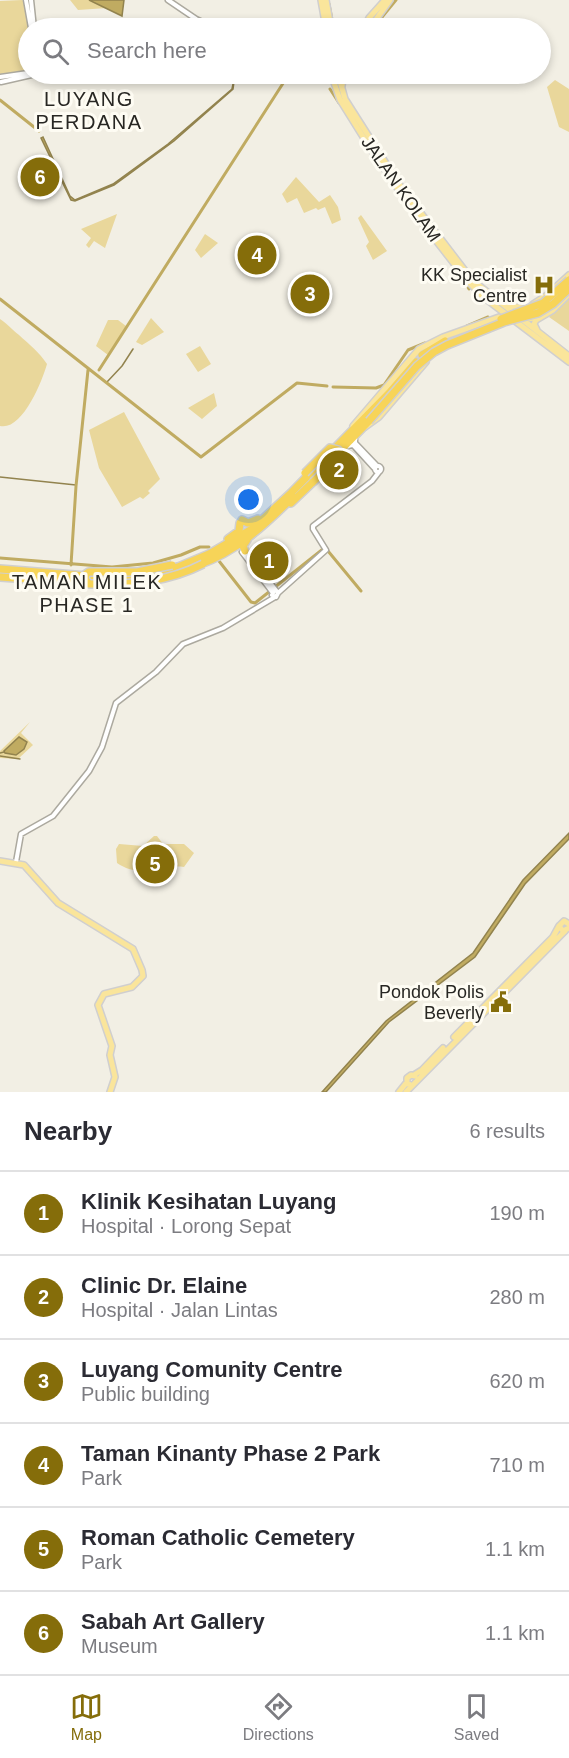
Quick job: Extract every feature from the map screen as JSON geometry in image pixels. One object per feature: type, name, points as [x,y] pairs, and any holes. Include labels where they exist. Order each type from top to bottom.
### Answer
[{"type":"highway","points":[[0,571],[98,582],[130,581],[162,576],[213,556],[261,521],[291,494],[356,431],[416,362],[433,347],[537,306],[569,280]]},
{"type":"highway","points":[[187,563],[137,572],[89,572],[85,579],[89,584],[120,585],[148,582],[178,575],[247,540],[280,512],[347,446],[356,431],[369,421],[417,366],[434,352],[490,327],[538,313],[553,304],[569,289]]},
{"type":"highway","points":[[241,522],[252,523],[330,448],[334,447],[338,450],[338,458],[286,509],[280,512]]},
{"type":"highway","points":[[241,522],[247,526],[261,521],[278,500]]},
{"type":"highway","points":[[213,556],[240,533],[241,522]]},
{"type":"highway","points":[[174,564],[205,552],[226,540],[239,531],[241,522]]},
{"type":"highway","points":[[0,571],[53,576],[136,576],[158,573],[236,549],[243,551],[247,540]]},
{"type":"highway","points":[[0,571],[43,580],[53,576]]},
{"type":"main road","points":[[321,0],[324,18]]},
{"type":"main road","points":[[326,0],[329,18]]},
{"type":"main road","points":[[369,18],[388,0]]},
{"type":"main road","points":[[376,18],[388,0]]},
{"type":"main road","name":"JALAN KOLAM","points":[[337,84],[340,100],[423,224],[466,279],[489,301],[498,304]]},
{"type":"main road","name":"JALAN KOLAM","points":[[339,84],[395,181],[473,280],[534,335],[569,362]]},
{"type":"main road","points":[[342,84],[343,93]]},
{"type":"main road","points":[[417,210],[416,213],[423,224]]},
{"type":"main road","points":[[538,317],[525,313],[525,309],[547,295],[569,275]]},
{"type":"main road","points":[[356,431],[379,417],[418,372],[442,349],[501,325],[538,317],[553,310],[569,294]]},
{"type":"main road","points":[[356,431],[357,421],[422,347],[492,316],[494,312],[489,301]]},
{"type":"main road","points":[[493,320],[498,304],[522,308]]},
{"type":"main road","points":[[454,333],[532,304]]},
{"type":"main road","points":[[538,317],[534,324],[542,335]]},
{"type":"main road","name":"JALAN KOLAM","points":[[519,321],[531,327],[569,356]]},
{"type":"main road","points":[[531,327],[529,328],[534,335]]},
{"type":"main road","points":[[409,361],[420,359],[418,372]]},
{"type":"main road","points":[[0,861],[24,865],[58,903],[133,949],[143,976],[132,987],[109,992],[99,1000],[98,1005],[112,1046],[110,1055],[115,1077],[110,1092]]},
{"type":"main road","points":[[399,1092],[410,1084],[416,1084],[416,1078],[422,1070],[553,937],[560,926],[561,929],[567,924]]},
{"type":"main road","points":[[416,1078],[462,1034],[567,924]]},
{"type":"main road","points":[[448,1043],[462,1034]]},
{"type":"main road","points":[[406,1092],[410,1084],[408,1077],[416,1078]]},
{"type":"street","points":[[26,0],[30,18]]},
{"type":"street","points":[[31,0],[32,18]]},
{"type":"street","points":[[168,0],[195,18]]},
{"type":"street","points":[[0,80],[18,76]]},
{"type":"street","points":[[0,80],[18,77]]},
{"type":"street","points":[[356,431],[355,443],[376,469]]},
{"type":"street","points":[[347,446],[353,445],[376,469]]},
{"type":"street","points":[[15,862],[21,834],[53,816],[89,771],[102,747],[116,703],[156,672],[183,644],[223,628],[268,600],[274,592],[326,550],[313,526],[370,482],[376,469]]},
{"type":"street","points":[[243,551],[274,592]]},
{"type":"shaded area","points":[[22,0],[26,3],[28,18],[18,18],[18,72],[0,74],[0,1]]},
{"type":"shaded area","points":[[70,0],[89,0],[107,8],[78,10]]},
{"type":"shaded area","points":[[89,0],[124,0],[122,16]]},
{"type":"shaded area","points":[[555,80],[569,89],[569,132],[559,127],[547,87]]},
{"type":"shaded area","points":[[234,84],[233,89],[174,141],[114,185],[75,201],[71,200],[41,138],[43,137],[70,196],[75,200],[113,184],[168,144],[232,89]]},
{"type":"shaded area","points":[[296,177],[319,202],[330,195],[338,207],[341,220],[332,224],[325,207],[304,213],[297,198],[287,203],[282,194]]},
{"type":"shaded area","points":[[117,214],[105,248],[94,241],[89,248],[86,245],[91,238],[81,229]]},
{"type":"shaded area","points":[[361,215],[387,251],[373,260],[366,246],[369,242],[358,218]]},
{"type":"shaded area","points":[[205,234],[218,243],[201,258],[195,250]]},
{"type":"shaded area","points":[[257,236],[268,260],[258,265],[243,250]]},
{"type":"shaded area","points":[[569,298],[569,331],[549,317]]},
{"type":"shaded area","points":[[151,318],[164,332],[142,345],[136,342]]},
{"type":"shaded area","points":[[0,319],[34,349],[47,364],[30,404],[16,421],[8,426],[0,426]]},
{"type":"shaded area","points":[[108,320],[118,320],[126,326],[108,355],[96,346]]},
{"type":"shaded area","points":[[200,346],[211,364],[198,372],[186,354]]},
{"type":"shaded area","points":[[214,393],[217,406],[202,419],[188,408]]},
{"type":"shaded area","points":[[124,412],[160,479],[143,499],[140,497],[122,507],[99,468],[89,430]]},
{"type":"shaded area","points":[[30,722],[21,733],[33,745],[18,759],[0,758],[0,751]]},
{"type":"shaded area","points":[[19,737],[27,742],[24,749],[16,755],[5,753],[4,751]]},
{"type":"shaded area","points":[[569,833],[569,839],[525,884],[475,957],[389,1022],[326,1092],[322,1092],[386,1021],[473,953],[523,880]]},
{"type":"shaded area","points":[[157,836],[163,844],[184,844],[194,853],[184,867],[142,871],[125,868],[117,863],[116,849],[119,844],[143,846]]},
{"type":"waterway","points":[[381,18],[396,0]]},
{"type":"waterway","points":[[329,4],[332,18]]},
{"type":"waterway","points":[[99,370],[283,84]]},
{"type":"waterway","points":[[330,89],[339,103]]},
{"type":"waterway","points":[[0,100],[39,131]]},
{"type":"waterway","points":[[462,277],[469,289]]},
{"type":"waterway","points":[[0,299],[201,457],[297,383],[327,386]]},
{"type":"waterway","points":[[467,326],[488,317]]},
{"type":"waterway","points":[[333,387],[376,388],[384,385],[408,350],[425,343]]},
{"type":"waterway","points":[[107,382],[122,366],[133,349]]},
{"type":"waterway","points":[[71,565],[76,486],[88,370]]},
{"type":"waterway","points":[[0,477],[76,485]]},
{"type":"waterway","points":[[0,558],[112,567],[153,563],[200,547],[209,547]]},
{"type":"waterway","points":[[219,561],[251,602],[255,603],[323,549]]},
{"type":"waterway","points":[[328,551],[361,591]]},
{"type":"waterway","points":[[0,753],[4,752]]},
{"type":"waterway","points":[[0,756],[20,759]]},
{"type":"place","name":"Sabah Art Gallery","points":[[40,177]]},
{"type":"place","name":"Taman Kinanty Phase 2 Park","points":[[257,255]]},
{"type":"place","name":"KK Specialist Centre","points":[[544,285]]},
{"type":"place","name":"Luyang Comunity Centre","points":[[310,294]]},
{"type":"place","name":"Clinic Dr. Elaine","points":[[339,470]]},
{"type":"place","name":"Klinik Kesihatan Luyang","points":[[269,561]]},
{"type":"place","name":"Roman Catholic Cemetery","points":[[155,864]]},
{"type":"place","name":"Pondok Polis Beverly","points":[[501,1002]]},
{"type":"district","name":"LUYANG PERDANA","points":[[89,110]]},
{"type":"district","name":"TAMAN MILEK PHASE 1","points":[[87,594]]}]
